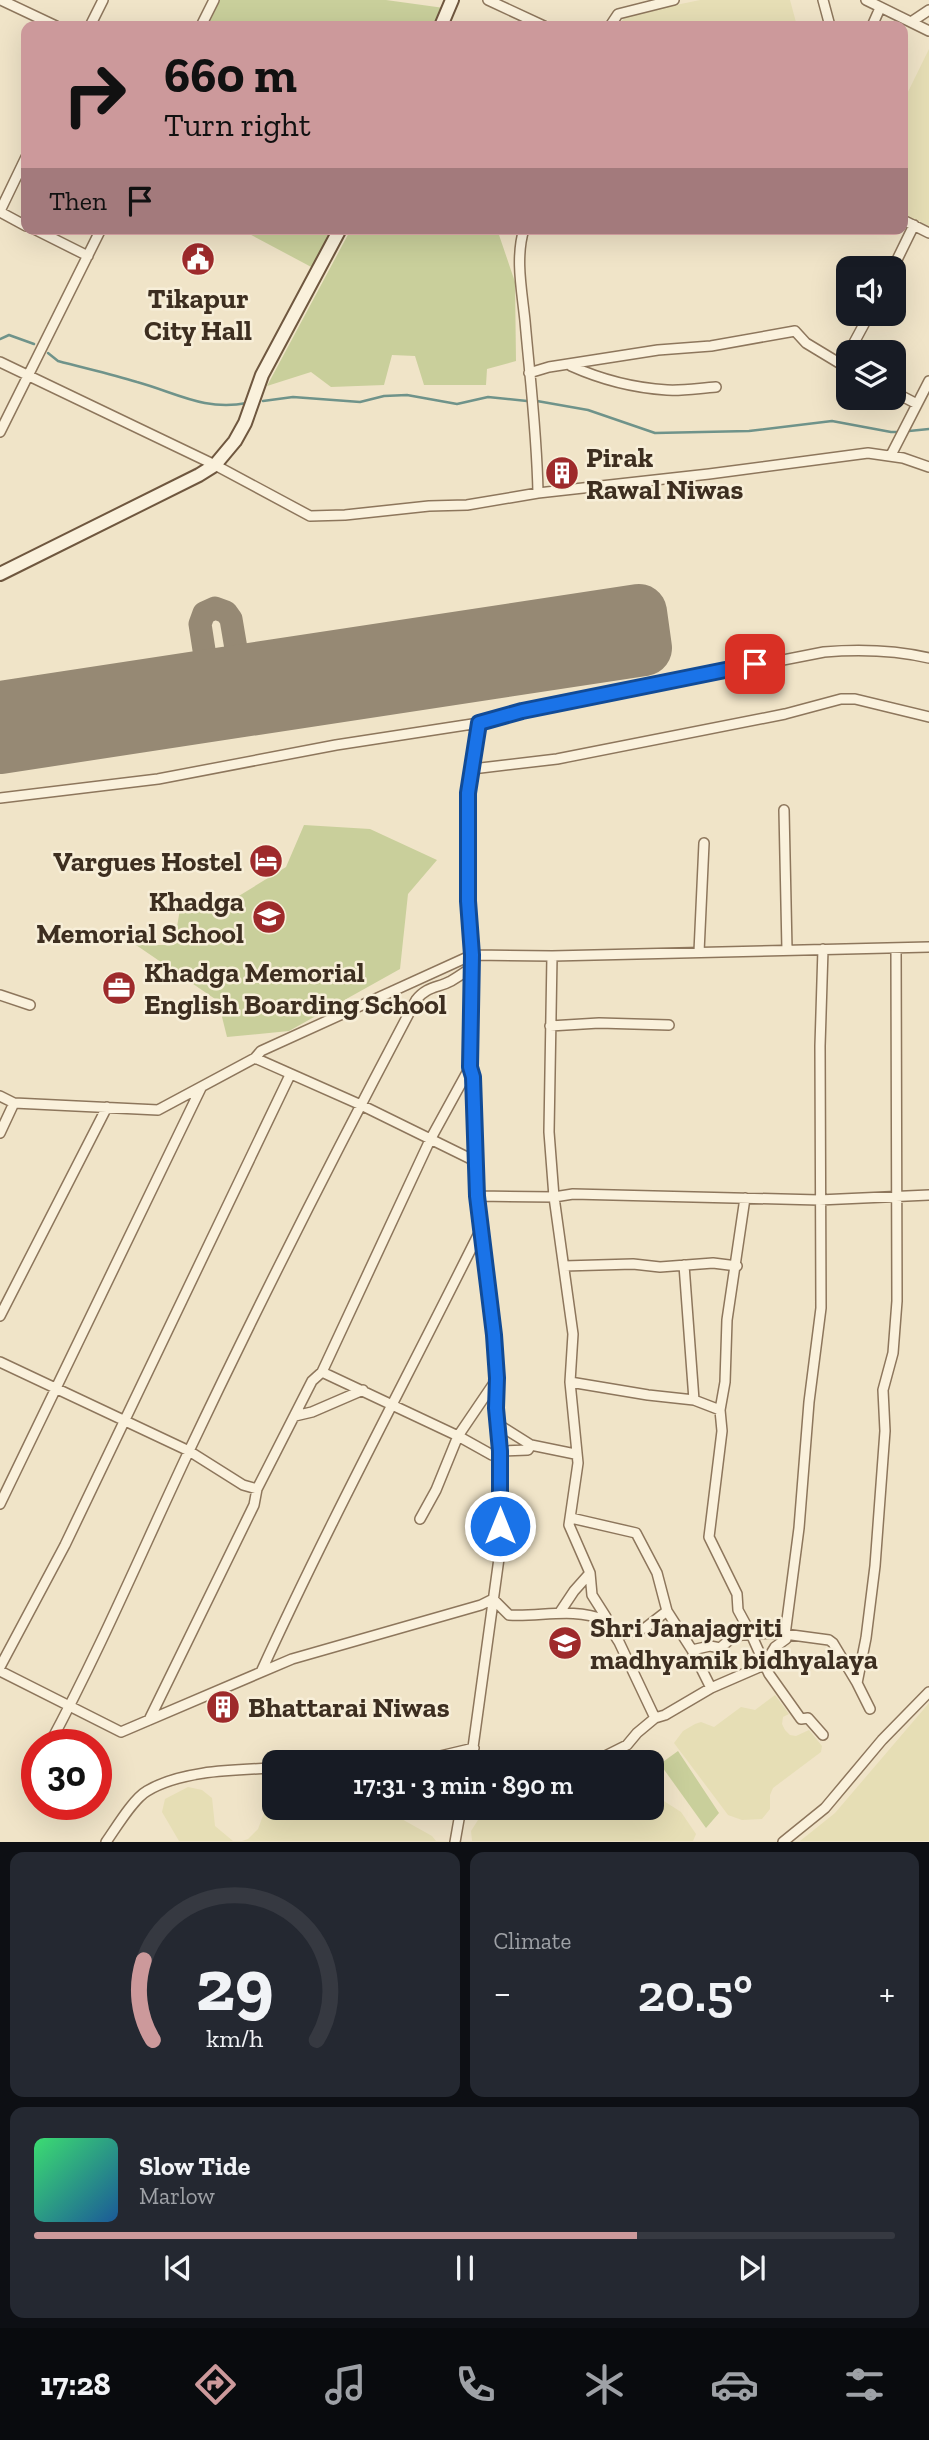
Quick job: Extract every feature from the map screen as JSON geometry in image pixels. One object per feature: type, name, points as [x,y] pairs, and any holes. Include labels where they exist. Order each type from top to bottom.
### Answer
[{"type":"street","points":[[1,0],[45,21]]},
{"type":"street","points":[[92,21],[103,0]]},
{"type":"street","points":[[204,21],[214,0]]},
{"type":"street","points":[[443,21],[452,0]]},
{"type":"street","points":[[488,0],[533,21]]},
{"type":"street","points":[[613,21],[618,14],[674,0]]},
{"type":"street","points":[[823,0],[829,21]]},
{"type":"street","points":[[866,0],[929,32]]},
{"type":"street","points":[[874,21],[880,8]]},
{"type":"street","points":[[911,22],[929,10]]},
{"type":"street","points":[[21,168],[0,212],[21,223]]},
{"type":"street","points":[[908,222],[929,233]]},
{"type":"street","points":[[898,256],[914,225]]},
{"type":"street","points":[[46,235],[88,256]]},
{"type":"street","points":[[0,432],[98,235]]},
{"type":"street","points":[[0,574],[215,465],[240,432],[262,375],[337,235]]},
{"type":"street","points":[[522,235],[519,244],[537,437],[538,494]]},
{"type":"street","points":[[529,373],[549,367],[570,366],[659,350],[711,346],[795,331],[806,343],[836,361]]},
{"type":"street","points":[[0,362],[215,465],[310,516],[467,505],[868,453],[914,460],[929,467]]},
{"type":"street","points":[[570,366],[627,384],[665,390],[716,387]]},
{"type":"street","points":[[891,455],[929,381]]},
{"type":"street","points":[[906,398],[917,404]]},
{"type":"street","points":[[0,798],[158,779],[336,745],[479,723],[522,711],[824,652],[856,649],[901,652],[929,658]]},
{"type":"street","points":[[472,769],[557,759],[785,714],[841,699],[855,699],[929,718]]},
{"type":"street","points":[[466,1750],[474,1748],[500,1551],[497,1378],[477,1196],[473,1077],[470,1067],[472,955],[468,901],[468,793],[479,723]]},
{"type":"street","points":[[784,810],[787,950]]},
{"type":"street","points":[[699,952],[704,843]]},
{"type":"street","points":[[0,1096],[14,1103],[158,1110],[255,1058],[261,1051],[472,955],[552,956],[929,947]]},
{"type":"street","points":[[857,1683],[875,1566],[885,1431],[883,1390],[894,1353],[897,1301],[896,948]]},
{"type":"street","points":[[617,1750],[627,1745],[637,1732],[655,1718],[711,1688],[764,1665],[775,1647],[786,1639],[821,1308],[820,989],[823,949]]},
{"type":"street","points":[[552,956],[549,1132],[554,1197],[573,1334],[570,1382],[575,1454],[578,1463],[569,1525],[590,1573],[592,1595],[607,1618],[605,1620],[616,1636],[655,1718]]},
{"type":"street","points":[[58,1729],[189,1451],[360,1105],[422,992],[450,982],[471,968]]},
{"type":"street","points":[[0,995],[30,1006]]},
{"type":"street","points":[[550,1026],[600,1023],[670,1025]]},
{"type":"street","points":[[255,1058],[475,1161]]},
{"type":"street","points":[[149,1720],[254,1504],[257,1489],[312,1381],[322,1372],[430,1140],[470,1067]]},
{"type":"street","points":[[290,1075],[65,1545],[0,1669],[121,1731],[292,1659],[481,1605],[493,1599]]},
{"type":"street","points":[[0,1504],[201,1088]]},
{"type":"street","points":[[0,1133],[14,1103]]},
{"type":"street","points":[[0,1316],[107,1107]]},
{"type":"street","points":[[477,1196],[554,1197],[573,1194],[819,1200],[929,1195]]},
{"type":"street","points":[[745,1198],[727,1320],[720,1410],[722,1431],[709,1537],[737,1594],[738,1610],[764,1665],[801,1719],[808,1718],[823,1735]]},
{"type":"street","points":[[261,1672],[316,1554],[480,1229]]},
{"type":"street","points":[[564,1266],[713,1263],[737,1266]]},
{"type":"street","points":[[684,1265],[695,1400]]},
{"type":"street","points":[[0,1362],[189,1451],[243,1485],[257,1489]]},
{"type":"street","points":[[322,1372],[458,1436],[492,1455],[500,1451],[528,1450],[531,1444]]},
{"type":"street","points":[[420,1519],[436,1490],[458,1436],[497,1378]]},
{"type":"street","points":[[570,1382],[659,1397],[695,1400],[720,1410]]},
{"type":"street","points":[[295,1416],[312,1412],[363,1390]]},
{"type":"street","points":[[499,1425],[531,1444],[575,1454]]},
{"type":"street","points":[[570,1518],[636,1533],[657,1573],[667,1611],[692,1650],[711,1688]]},
{"type":"street","points":[[560,1612],[590,1573]]},
{"type":"street","points":[[493,1599],[509,1615],[533,1616],[571,1612],[605,1620]]},
{"type":"street","points":[[616,1636],[645,1628],[667,1611]]},
{"type":"street","points":[[692,1650],[710,1646],[720,1648],[734,1636],[751,1634],[768,1633],[824,1639],[833,1643],[870,1709]]},
{"type":"street","points":[[783,1842],[825,1808],[882,1740],[929,1692]]},
{"type":"street","points":[[106,1842],[145,1792],[167,1782],[213,1771],[262,1769]]},
{"type":"street","points":[[455,1842],[460,1820]]},
{"type":"shaded area","points":[[700,0],[790,0],[796,21],[621,21],[628,15]]},
{"type":"shaded area","points":[[929,49],[929,226],[908,216],[908,92]]},
{"type":"shaded area","points":[[775,1695],[789,1714],[783,1717],[785,1730],[796,1736],[809,1730],[822,1746],[821,1752],[773,1788],[770,1809],[762,1819],[742,1820],[728,1815],[674,1743],[683,1731],[695,1724],[701,1722],[714,1727],[741,1707],[755,1710]]},
{"type":"shaded area","points":[[929,1703],[929,1841],[800,1841],[835,1813]]},
{"type":"shaded area","points":[[188,1787],[202,1790],[212,1798],[215,1826],[233,1841],[179,1841],[162,1812],[165,1799]]},
{"type":"shaded area","points":[[664,1801],[681,1812],[696,1834],[693,1841],[472,1841],[471,1831],[478,1820],[664,1820]]},
{"type":"shaded area","points":[[262,1818],[403,1820],[436,1841],[242,1841],[258,1829]]},
{"type":"green space","points":[[220,0],[386,0],[444,8],[438,21],[210,21]]},
{"type":"green space","points":[[251,235],[335,235],[315,269]]},
{"type":"green space","points":[[348,235],[499,235],[515,282],[516,361],[487,369],[486,385],[424,385],[415,356],[392,355],[384,385],[331,387],[311,372],[267,386]]},
{"type":"green space","points":[[304,825],[370,829],[437,860],[408,894],[400,969],[289,1031],[227,1037],[218,1001],[136,945],[174,945],[180,909],[224,905],[286,867]]},
{"type":"green space","points":[[678,1751],[719,1813],[706,1828],[664,1770],[664,1761]]},
{"type":"waterway","points":[[0,339],[9,335],[34,344]]},
{"type":"waterway","points":[[48,353],[58,361],[127,379],[191,400],[217,405],[247,403]]},
{"type":"waterway","points":[[263,401],[293,397],[360,402],[384,396],[407,395],[457,404],[488,397],[527,401]]},
{"type":"waterway","points":[[537,401],[588,410],[655,433],[749,431],[832,421],[899,432]]},
{"type":"waterway","points":[[909,431],[929,429]]},
{"type":"taxiway","points":[[211,695],[200,624],[204,613],[215,608],[226,612],[231,619],[243,690]]},
{"type":"runway","points":[[0,709],[639,612],[644,648],[0,746]]},
{"type":"place","name":"Tikapur City Hall","points":[[198,259]]},
{"type":"place","name":"Pirak Rawal Niwas","points":[[562,473]]},
{"type":"place","name":"Vargues Hostel","points":[[266,861]]},
{"type":"place","name":"Khadga Memorial School","points":[[269,917]]},
{"type":"place","name":"Khadga Memorial English Boarding School","points":[[119,988]]},
{"type":"place","name":"Shri Janajagriti madhyamik bidhyalaya","points":[[565,1643]]},
{"type":"place","name":"Bhattarai Niwas","points":[[223,1707]]},
{"type":"route","points":[[500,1526],[496,1357],[480,1229],[473,1077],[470,1067],[472,955],[468,901],[468,793],[479,723],[522,711],[755,664]]}]
